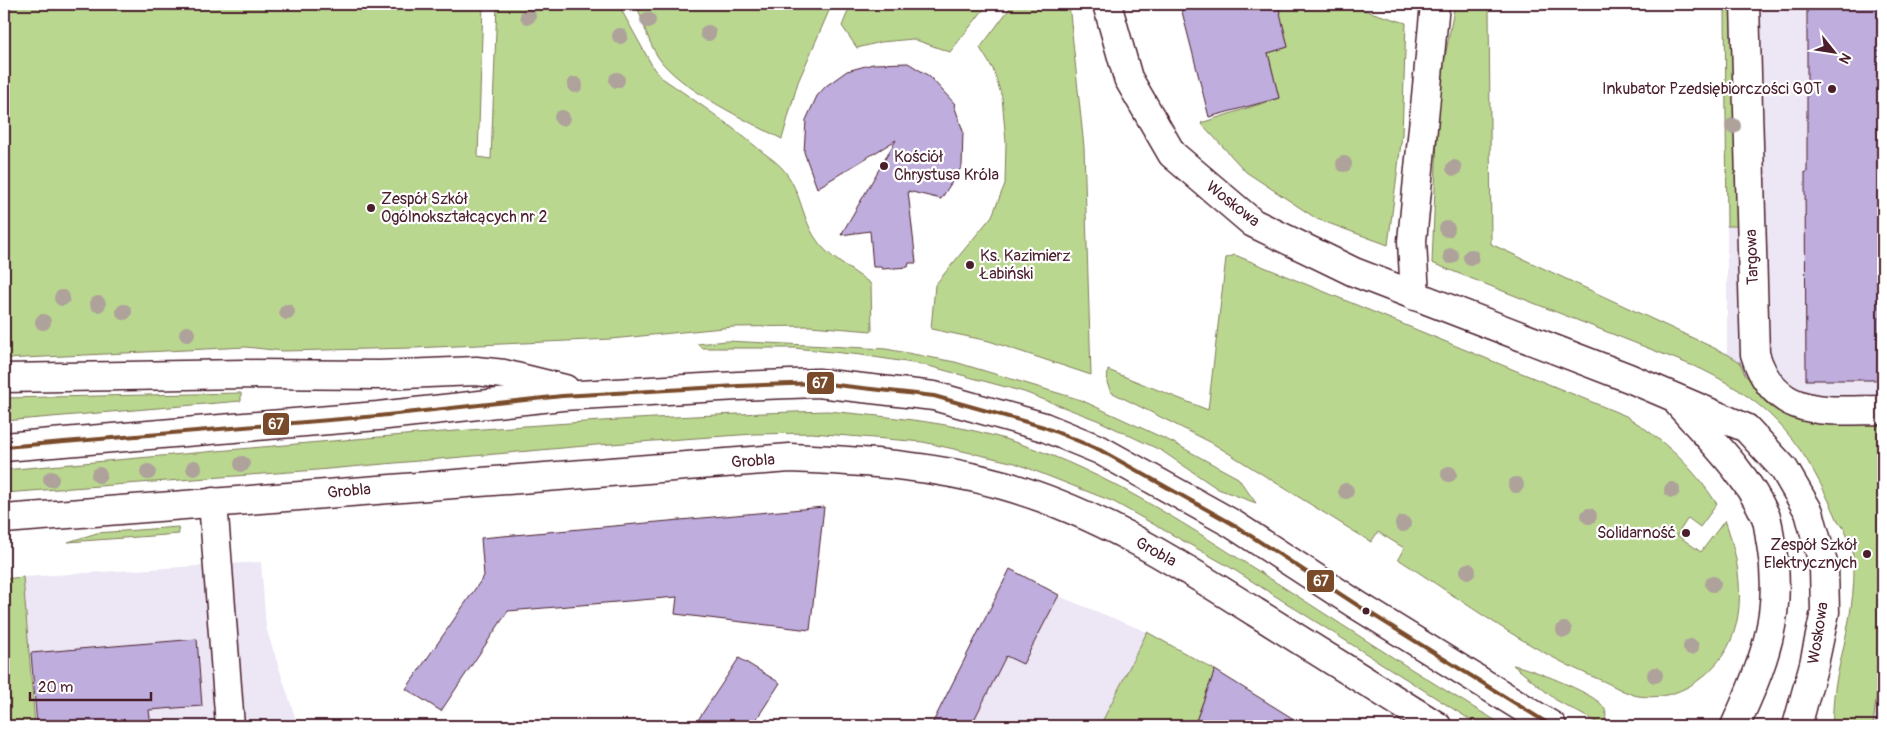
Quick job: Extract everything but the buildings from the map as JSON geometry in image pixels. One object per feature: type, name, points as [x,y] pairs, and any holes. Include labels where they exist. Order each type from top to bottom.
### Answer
[{"type":"main road","name":"Woskowa","points":[[1107,4],[1128,78],[1172,154],[1253,223],[1354,272],[1628,378],[1746,428],[1784,469],[1808,512],[1824,567],[1825,612],[1814,664],[1797,726]]},
{"type":"main road","points":[[1415,296],[1412,241],[1436,4]]},
{"type":"main road","name":"Targowa","points":[[1745,4],[1755,354],[1761,374],[1775,389],[1790,400],[1814,410],[1883,410]]},
{"type":"main road","points":[[4,378],[245,374],[380,375],[476,371],[504,374],[592,395]]},
{"type":"main road","points":[[4,446],[378,416],[562,396],[818,383],[934,396],[1044,427],[1100,450],[1231,523],[1356,605],[1552,726]]},
{"type":"main road","name":"Woskowa","points":[[1675,399],[1736,469],[1765,516],[1775,563],[1775,611],[1761,670],[1735,726]]},
{"type":"main road","name":"Grobla","points":[[4,519],[790,458],[863,461],[930,468],[1012,488],[1076,511],[1108,526],[1169,558],[1437,726]]},
{"type":"main road","points":[[213,502],[230,726]]},
{"type":"shaded area","points":[[1727,4],[1883,4],[1883,726],[1832,726],[1835,689],[1847,632],[1855,577],[1846,530],[1856,425],[1795,418],[1745,375],[1740,362],[1727,354]]},
{"type":"shaded area","points":[[261,562],[266,628],[298,726],[37,726],[23,577]]},
{"type":"shaded area","points":[[1010,569],[1056,595],[1147,632],[1100,726],[931,726]]},
{"type":"green space","name":"Zespół Szkół Ogólnokształcących nr 2","points":[[4,4],[483,4],[478,157],[491,159],[497,4],[618,4],[654,69],[662,78],[724,122],[784,170],[795,188],[810,228],[820,244],[833,257],[871,284],[872,331],[810,326],[733,327],[611,339],[413,348],[283,351],[246,347],[4,359]]},
{"type":"green space","points":[[636,4],[832,4],[798,82],[782,139],[697,92],[668,69],[651,45]]},
{"type":"green space","points":[[851,4],[988,4],[950,52],[913,39],[881,42],[857,48],[842,26]]},
{"type":"green space","points":[[1013,4],[1069,4],[1084,147],[1091,375],[989,341],[931,329],[935,285],[992,216],[1005,184],[1006,142],[1002,97],[993,69],[980,48]]},
{"type":"green space","points":[[1255,4],[1344,4],[1406,23],[1402,135],[1388,245],[1317,219],[1246,172],[1201,123],[1279,98],[1268,53],[1288,47],[1283,26],[1261,28]]},
{"type":"green space","points":[[1455,4],[1489,4],[1491,244],[1727,354],[1740,362],[1745,375],[1795,418],[1883,425],[1883,664],[1880,664],[1873,726],[1832,726],[1835,688],[1852,602],[1853,556],[1848,536],[1838,521],[1814,471],[1785,431],[1768,413],[1727,383],[1701,369],[1432,263],[1439,89]]},
{"type":"green space","points":[[1737,9],[1739,226],[1727,226],[1725,10]]},
{"type":"green space","points":[[1235,255],[1626,416],[1665,444],[1698,478],[1717,504],[1700,527],[1688,518],[1677,535],[1701,552],[1725,520],[1735,553],[1739,589],[1736,624],[1731,640],[1715,665],[1697,682],[1675,693],[1651,697],[1625,692],[1549,655],[1498,625],[1398,559],[1404,548],[1378,532],[1371,542],[1212,443],[1111,392],[1107,383],[1108,370],[1208,410],[1226,258]]},
{"type":"green space","points":[[727,341],[886,349],[955,362],[1081,400],[1174,443],[1238,478],[1256,503],[1218,489],[1162,451],[1097,420],[1024,392],[925,365],[861,355],[794,348],[702,348],[697,344]]},
{"type":"green space","points":[[241,393],[241,401],[4,421],[4,398]]},
{"type":"green space","points":[[828,411],[923,421],[979,432],[1015,442],[1083,469],[1182,523],[1505,726],[1477,724],[1228,566],[1114,502],[1015,463],[923,442],[812,433],[754,434],[596,445],[317,470],[4,493],[4,470],[519,426]]},
{"type":"green space","points":[[178,527],[179,534],[68,542],[97,533]]},
{"type":"green space","points":[[23,577],[35,726],[4,726],[4,579]]},
{"type":"green space","points":[[1147,632],[1215,670],[1194,726],[1100,726]]},
{"type":"green space","points":[[1513,665],[1560,681],[1596,700],[1602,705],[1606,713],[1603,726],[1556,700]]},
{"type":"transit line","name":"67","points":[[4,447],[378,416],[562,396],[738,386],[818,383],[934,396],[1044,427],[1100,450],[1231,523],[1357,605],[1552,726]]},
{"type":"place","name":"Inkubator Pzedsiębiorczości GOT","points":[[1832,89]]},
{"type":"place","name":"Kościół Chrystusa Króla","points":[[884,166]]},
{"type":"place","name":"Zespół Szkół Ogólnokształcących nr 2","points":[[371,208]]},
{"type":"place","name":"Ks. Kazimierz Łabiński","points":[[970,265]]},
{"type":"place","name":"Solidarność","points":[[1686,533]]},
{"type":"place","name":"Zespół Szkół Elektrycznych","points":[[1867,554]]}]
